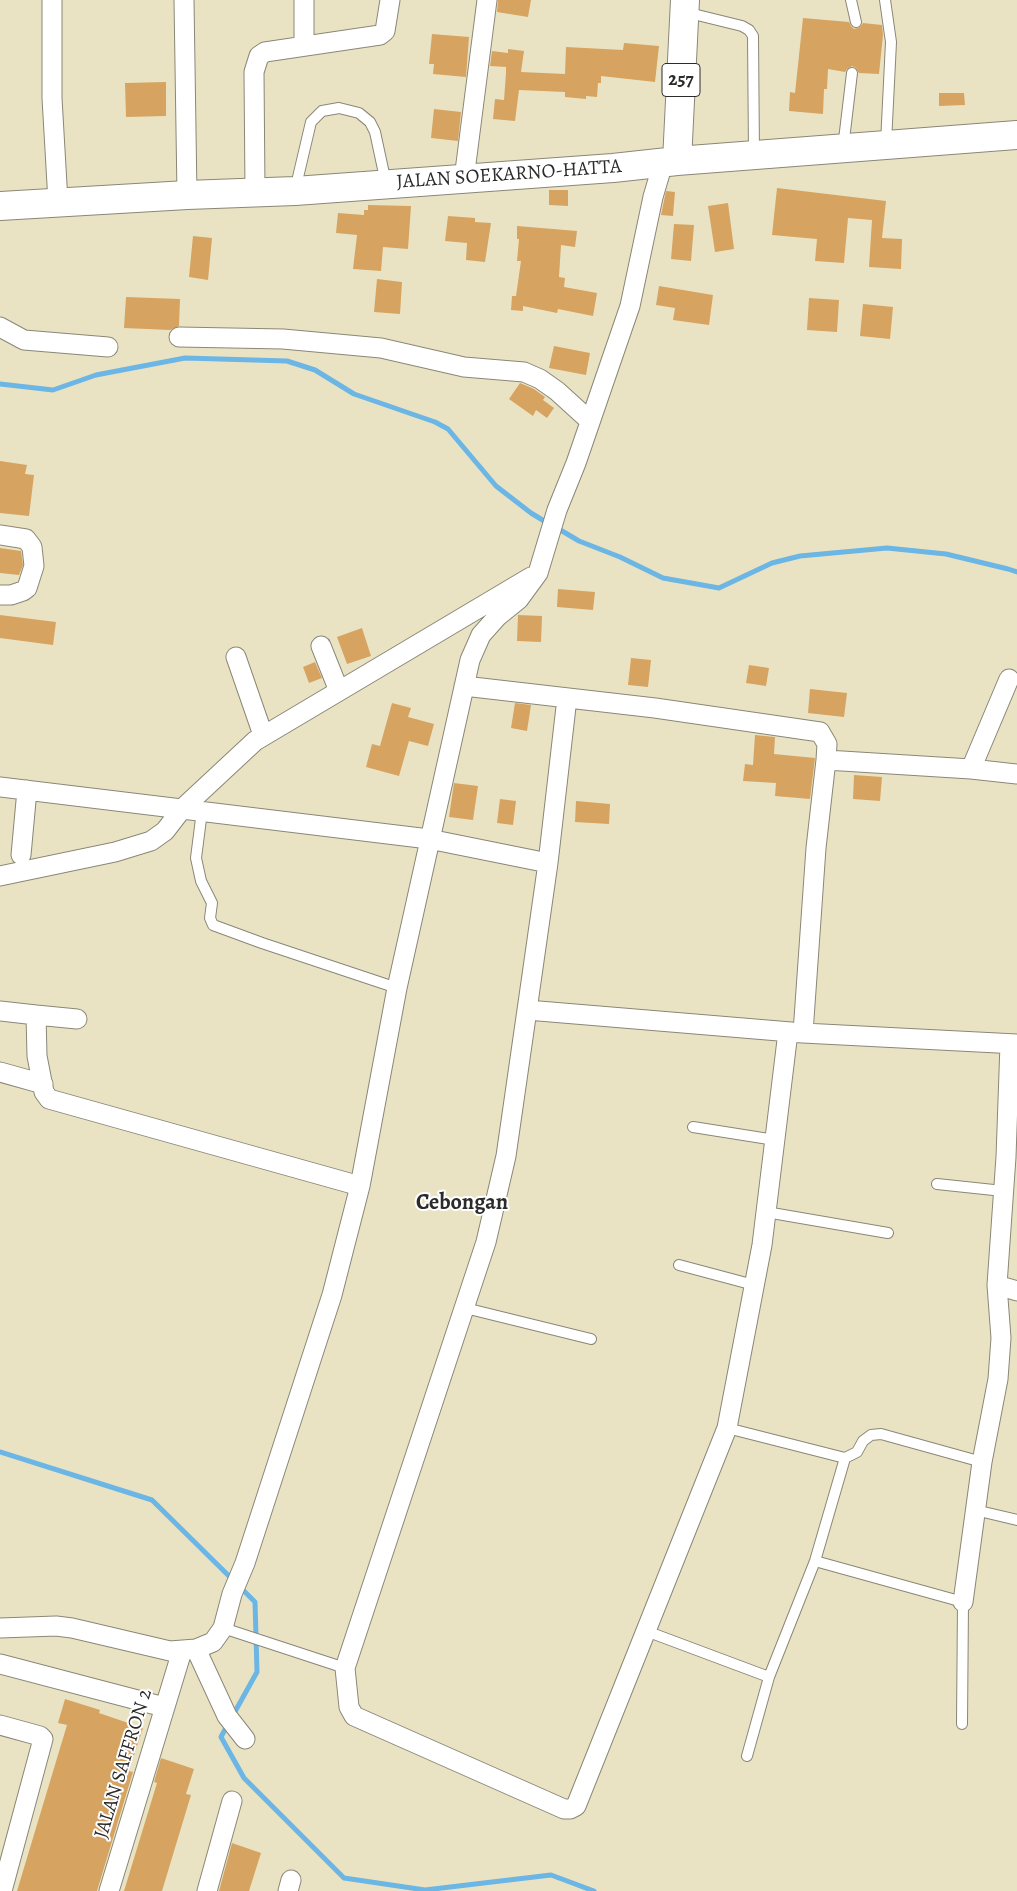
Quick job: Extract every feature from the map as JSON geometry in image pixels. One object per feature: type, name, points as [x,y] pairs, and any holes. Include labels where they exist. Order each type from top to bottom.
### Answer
[{"type":"main road","name":"257","points":[[670,162],[685,6]]},
{"type":"main road","name":"JALAN SOEKARNO-HATTA","points":[[0,206],[295,191],[1017,135]]},
{"type":"street","points":[[52,0],[52,98],[58,202]]},
{"type":"street","points":[[184,0],[187,195]]},
{"type":"street","points":[[304,0],[304,46]]},
{"type":"street","points":[[255,192],[255,63],[263,52],[380,35],[385,31],[390,0]]},
{"type":"street","points":[[464,179],[488,0]]},
{"type":"street","points":[[0,1628],[56,1626],[72,1628],[167,1651],[189,1650],[213,1642],[223,1628],[232,1594],[245,1563],[332,1295],[360,1186],[397,988],[470,660],[481,635],[498,616],[519,599],[538,573],[557,510],[610,369],[630,306],[653,197],[670,162]]},
{"type":"street","points":[[0,327],[24,340],[108,347]]},
{"type":"street","points":[[178,337],[245,337],[381,348],[464,366],[524,372],[540,379],[557,391],[590,421]]},
{"type":"street","points":[[0,535],[26,539],[32,547],[34,566],[27,588],[11,595],[0,595]]},
{"type":"street","points":[[0,876],[115,852],[150,841],[165,831],[182,809],[246,748],[263,735],[538,573]]},
{"type":"street","points":[[321,646],[339,691]]},
{"type":"street","points":[[236,657],[263,735]]},
{"type":"street","points":[[971,769],[1009,679]]},
{"type":"street","points":[[464,686],[567,698],[820,732],[827,744],[795,1033],[775,1140],[754,1284],[727,1428],[576,1806],[570,1809],[564,1809],[354,1716],[349,1707],[345,1668],[486,1242],[506,1156],[548,863],[567,698]]},
{"type":"street","points":[[826,760],[971,769],[1017,774]]},
{"type":"street","points":[[0,787],[430,839],[548,863]]},
{"type":"street","points":[[22,855],[27,790]]},
{"type":"street","points":[[528,1010],[795,1033],[1013,1044],[997,1285],[1001,1338],[998,1379],[982,1462],[963,1602]]},
{"type":"street","points":[[0,1012],[77,1019]]},
{"type":"street","points":[[36,1015],[37,1056],[44,1092],[49,1099],[360,1186]]},
{"type":"street","points":[[0,1072],[43,1084]]},
{"type":"street","points":[[997,1285],[1017,1291]]},
{"type":"street","points":[[189,1650],[236,1728]]},
{"type":"street","name":"JALAN SAFFRON 2","points":[[109,1891],[164,1707],[189,1650]]},
{"type":"street","points":[[0,1664],[164,1707]]},
{"type":"street","points":[[0,1725],[40,1736],[42,1741],[2,1887]]},
{"type":"street","points":[[207,1891],[232,1800]]},
{"type":"lane","points":[[852,0],[856,22]]},
{"type":"lane","points":[[886,0],[891,42],[886,145]]},
{"type":"lane","points":[[685,6],[742,26],[749,30],[753,36],[754,156]]},
{"type":"lane","points":[[843,149],[852,73]]},
{"type":"lane","points":[[295,191],[311,122],[322,111],[339,108],[359,113],[370,122],[375,132],[387,184]]},
{"type":"lane","points":[[202,811],[196,858],[201,882],[212,902],[210,918],[214,925],[397,988]]},
{"type":"lane","points":[[693,1127],[775,1140]]},
{"type":"lane","points":[[937,1184],[1004,1191]]},
{"type":"lane","points":[[766,1212],[888,1233]]},
{"type":"lane","points":[[679,1266],[754,1284]]},
{"type":"lane","points":[[465,1308],[591,1339]]},
{"type":"lane","points":[[727,1428],[845,1458],[857,1452],[863,1441],[871,1435],[881,1434],[982,1462]]},
{"type":"lane","points":[[747,1756],[769,1677],[815,1561],[845,1458]]},
{"type":"lane","points":[[975,1510],[1017,1520]]},
{"type":"lane","points":[[815,1561],[963,1602],[962,1724]]},
{"type":"lane","points":[[223,1628],[345,1668]]},
{"type":"lane","points":[[646,1631],[769,1677]]},
{"type":"building","points":[[498,0],[531,0],[528,17],[497,12]]},
{"type":"building","points":[[803,18],[849,22],[854,29],[860,27],[863,23],[882,25],[883,35],[879,74],[859,73],[852,66],[845,72],[828,69],[827,89],[824,89],[823,114],[789,111],[790,92],[795,93]]},
{"type":"building","points":[[432,34],[469,37],[466,77],[433,74],[434,64],[429,64]]},
{"type":"building","points":[[624,43],[659,46],[655,82],[601,76],[601,83],[598,83],[597,97],[586,96],[586,99],[565,97],[565,92],[519,90],[515,121],[493,119],[495,99],[504,100],[506,67],[490,66],[492,51],[508,53],[508,49],[524,51],[521,72],[565,74],[566,47],[623,50]]},
{"type":"building","points":[[166,82],[166,116],[126,117],[125,83]]},
{"type":"building","points":[[939,93],[964,93],[965,105],[939,106]]},
{"type":"building","points":[[434,109],[461,112],[458,141],[431,138]]},
{"type":"building","points":[[777,188],[886,201],[882,238],[902,239],[901,269],[869,267],[872,220],[848,218],[844,263],[815,261],[817,239],[772,235]]},
{"type":"building","points":[[549,190],[568,190],[568,206],[549,205]]},
{"type":"building","points":[[666,191],[675,192],[673,216],[661,215]]},
{"type":"building","points":[[728,203],[734,249],[715,252],[708,206]]},
{"type":"building","points":[[368,205],[411,206],[408,249],[383,247],[381,271],[353,269],[357,235],[336,233],[338,213],[364,215],[364,210],[368,210]]},
{"type":"building","points":[[448,216],[475,218],[475,222],[491,223],[485,262],[466,260],[467,243],[445,241]]},
{"type":"building","points":[[674,224],[694,225],[691,261],[671,259]]},
{"type":"building","points":[[517,226],[577,231],[575,247],[561,245],[559,277],[565,278],[564,287],[597,293],[593,316],[558,309],[557,313],[523,306],[523,311],[511,310],[512,296],[516,296],[521,261],[517,261],[519,239],[517,239]]},
{"type":"building","points":[[193,236],[212,238],[208,280],[189,277]]},
{"type":"building","points":[[377,279],[402,282],[400,314],[374,312]]},
{"type":"building","points":[[659,286],[713,295],[709,325],[673,320],[675,308],[656,305]]},
{"type":"building","points":[[126,297],[180,299],[179,326],[170,330],[124,328]]},
{"type":"building","points":[[809,298],[839,300],[837,332],[807,330]]},
{"type":"building","points":[[863,304],[893,307],[890,339],[860,336]]},
{"type":"building","points":[[554,346],[590,353],[586,375],[549,368]]},
{"type":"building","points":[[520,383],[534,389],[545,397],[543,400],[554,408],[547,418],[536,410],[533,416],[509,399]]},
{"type":"building","points":[[0,461],[27,465],[25,474],[34,475],[29,516],[0,513]]},
{"type":"building","points":[[0,548],[21,551],[23,565],[19,575],[0,573]]},
{"type":"building","points":[[558,589],[595,592],[593,610],[557,607]]},
{"type":"building","points":[[0,615],[56,622],[53,645],[0,638]]},
{"type":"building","points":[[518,615],[542,616],[541,642],[517,641]]},
{"type":"building","points":[[362,628],[371,656],[347,664],[337,637]]},
{"type":"building","points":[[631,658],[651,660],[648,687],[628,685]]},
{"type":"building","points":[[315,662],[322,678],[309,683],[303,667]]},
{"type":"building","points":[[749,665],[769,668],[766,686],[746,683]]},
{"type":"building","points":[[810,689],[847,693],[844,717],[808,713]]},
{"type":"building","points":[[392,703],[411,708],[408,717],[434,724],[428,746],[409,741],[399,776],[366,767],[372,744],[380,746]]},
{"type":"building","points":[[515,703],[531,705],[527,731],[511,728]]},
{"type":"building","points":[[755,735],[775,737],[774,754],[815,758],[810,799],[775,796],[776,783],[743,781],[745,764],[753,765]]},
{"type":"building","points":[[854,775],[882,777],[880,801],[853,799]]},
{"type":"building","points":[[454,783],[478,786],[473,820],[449,817]]},
{"type":"building","points":[[500,799],[516,801],[513,825],[497,823]]},
{"type":"building","points":[[576,801],[610,804],[609,824],[575,822]]},
{"type":"building","points":[[65,1699],[100,1710],[99,1713],[143,1728],[129,1771],[133,1772],[97,1891],[17,1891],[67,1725],[58,1723]]},
{"type":"building","points":[[161,1758],[194,1769],[186,1794],[191,1795],[162,1891],[124,1891],[157,1783],[154,1782]]},
{"type":"building","points":[[232,1843],[261,1853],[249,1891],[219,1891]]},
{"type":"waterway","points":[[0,384],[53,390],[96,375],[185,358],[287,361],[315,370],[354,394],[435,422],[448,429],[496,486],[531,513],[549,524]]},
{"type":"waterway","points":[[557,528],[579,541],[620,557],[663,578],[719,588],[772,563],[800,556],[887,548],[946,554],[1017,572]]},
{"type":"waterway","points":[[0,1452],[152,1500],[233,1580]]},
{"type":"waterway","points":[[232,1717],[257,1672],[255,1602],[239,1586]]},
{"type":"waterway","points":[[228,1724],[221,1737],[244,1778],[344,1878],[425,1890],[551,1875],[594,1891]]},
{"type":"district","name":"Cebongan","points":[[462,1204]]}]
